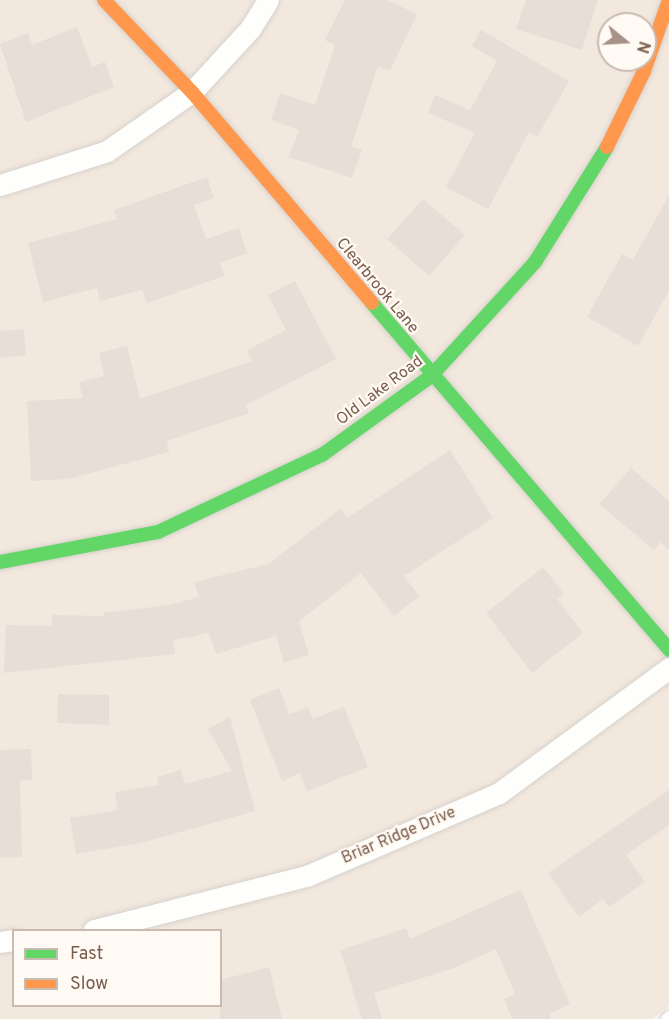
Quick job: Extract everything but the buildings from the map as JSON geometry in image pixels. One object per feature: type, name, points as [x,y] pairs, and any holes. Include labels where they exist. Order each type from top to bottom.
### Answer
[{"type":"street","name":"Clearbrook Lane","points":[[104,0],[192,92],[431,376],[669,650]]},
{"type":"street","points":[[0,185],[106,151],[192,92],[250,29],[268,0]]},
{"type":"street","name":"Old Lake Road","points":[[0,562],[158,532],[322,455],[431,376],[535,262],[597,166],[644,71],[669,0]]},
{"type":"street","name":"Briar Ridge Drive","points":[[98,929],[309,875],[499,793],[669,668]]},
{"type":"shaded area","points":[[0,0],[669,0],[669,1005],[653,1019],[0,1019]]},
{"type":"traffic: fast","points":[[0,562],[158,532],[322,455],[431,376],[535,262],[607,147]]},
{"type":"traffic: fast","points":[[372,303],[669,650]]},
{"type":"traffic: slow","points":[[104,0],[192,92],[372,303]]},
{"type":"traffic: slow","points":[[607,147],[644,71],[669,0]]}]
